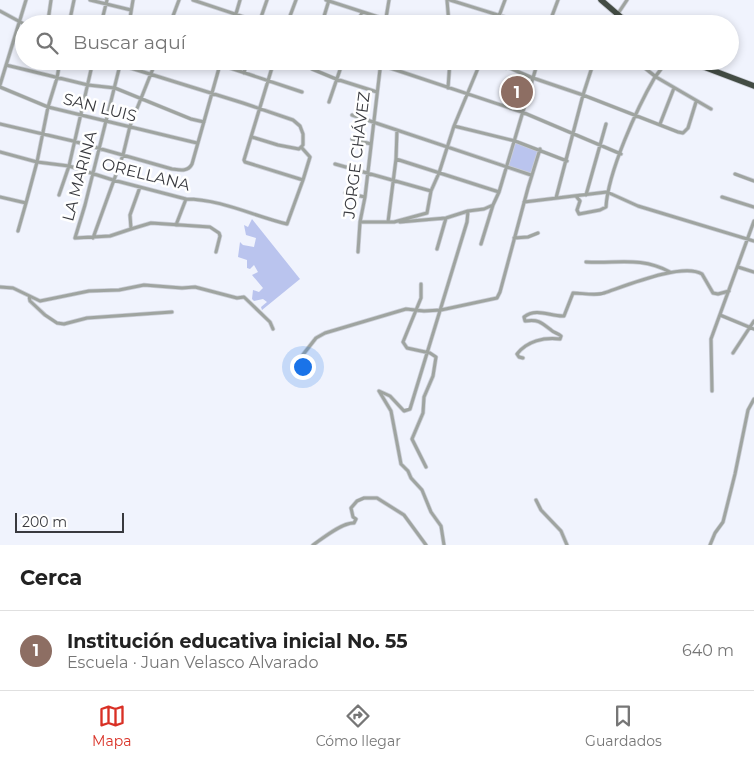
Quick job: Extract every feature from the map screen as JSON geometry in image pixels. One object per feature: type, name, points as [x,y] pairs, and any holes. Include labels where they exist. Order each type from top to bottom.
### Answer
[{"type":"highway","points":[[602,0],[618,13]]},
{"type":"highway","points":[[712,70],[754,86]]},
{"type":"street","points":[[22,15],[26,0]]},
{"type":"street","points":[[49,15],[51,0]]},
{"type":"street","points":[[71,15],[74,0]]},
{"type":"street","points":[[90,0],[107,2],[130,10]]},
{"type":"street","points":[[130,15],[133,0]]},
{"type":"street","points":[[173,15],[179,0]]},
{"type":"street","points":[[193,0],[236,14],[240,0]]},
{"type":"street","points":[[262,15],[267,0]]},
{"type":"street","points":[[291,15],[296,0]]},
{"type":"street","points":[[324,15],[328,0],[369,15]]},
{"type":"street","points":[[387,15],[389,0]]},
{"type":"street","points":[[449,15],[448,0],[499,15],[505,0]]},
{"type":"street","points":[[552,15],[558,0]]},
{"type":"street","points":[[618,13],[627,0]]},
{"type":"street","points":[[103,15],[107,2]]},
{"type":"street","points":[[0,11],[15,18]]},
{"type":"street","points":[[0,86],[15,36]]},
{"type":"street","points":[[6,65],[15,67]]},
{"type":"street","points":[[26,70],[88,85],[115,88],[191,119],[204,122]]},
{"type":"street","points":[[18,231],[38,162],[42,134],[58,70]]},
{"type":"street","points":[[59,195],[91,70]]},
{"type":"street","name":"LA MARINA","points":[[93,238],[75,238],[119,70]]},
{"type":"street","points":[[141,70],[212,93],[260,109],[297,122],[303,134],[302,148],[310,157],[302,180],[245,162],[244,160],[252,137],[260,109],[267,82],[271,70]]},
{"type":"street","points":[[153,70],[130,126],[123,155],[93,238],[110,236],[151,223],[210,227],[220,236],[216,252]]},
{"type":"street","points":[[0,124],[73,141],[172,169],[184,170],[190,168],[192,164],[219,70]]},
{"type":"street","points":[[237,70],[267,82],[302,92]]},
{"type":"street","points":[[314,70],[377,92]]},
{"type":"street","points":[[329,102],[340,70]]},
{"type":"street","name":"JORGE CHÁVEZ","points":[[358,252],[360,222],[365,197],[380,70]]},
{"type":"street","points":[[400,70],[522,112],[621,154]]},
{"type":"street","points":[[448,88],[449,70]]},
{"type":"street","points":[[394,222],[427,214],[431,191],[439,173],[454,126],[477,70]]},
{"type":"street","points":[[511,70],[584,95],[683,133],[688,128],[696,102]]},
{"type":"street","points":[[481,244],[499,192],[535,70]]},
{"type":"street","points":[[556,198],[591,70]]},
{"type":"street","points":[[647,70],[696,102],[711,109]]},
{"type":"street","points":[[576,196],[579,199],[578,214],[606,207],[607,192],[636,116],[660,70]]},
{"type":"street","name":"SAN LUIS","points":[[0,86],[48,107],[197,143]]},
{"type":"street","points":[[660,124],[674,88]]},
{"type":"street","points":[[352,115],[531,175]]},
{"type":"street","points":[[586,195],[606,124]]},
{"type":"street","points":[[454,126],[515,140],[566,161]]},
{"type":"street","points":[[388,222],[396,159],[397,130]]},
{"type":"street","points":[[252,137],[278,145],[302,148]]},
{"type":"street","points":[[352,139],[371,144]]},
{"type":"street","points":[[298,362],[316,338],[325,333],[406,309],[441,310],[497,298],[531,175],[540,150]]},
{"type":"street","name":"ORELLANA","points":[[0,152],[38,162],[68,166],[186,199],[212,202],[285,224],[288,223],[302,180]]},
{"type":"street","points":[[396,159],[499,192]]},
{"type":"street","points":[[335,164],[392,182],[431,191]]},
{"type":"street","points":[[735,174],[754,181]]},
{"type":"street","points":[[131,229],[130,215],[140,187]]},
{"type":"street","points":[[524,202],[607,192],[638,206],[754,241]]},
{"type":"street","points":[[345,193],[365,197]]},
{"type":"street","points":[[722,197],[754,207]]},
{"type":"street","points":[[0,198],[26,203]]},
{"type":"street","points":[[176,225],[186,199]]},
{"type":"street","points":[[360,222],[394,222],[446,218],[493,205]]},
{"type":"street","points":[[444,545],[441,526],[431,512],[422,490],[401,464],[391,411],[380,391],[390,396],[404,411],[409,410],[412,405],[467,222],[468,212]]},
{"type":"street","points":[[437,249],[446,218]]},
{"type":"street","points":[[712,391],[711,339],[754,221]]},
{"type":"street","points":[[514,238],[528,237],[538,233]]},
{"type":"street","points":[[586,262],[604,263],[618,261],[647,263],[670,273]]},
{"type":"street","points":[[738,268],[754,272]]},
{"type":"street","points":[[523,358],[517,354],[533,342],[542,339],[560,339],[561,336],[536,320],[525,321],[524,317],[527,314],[542,312],[564,316],[573,293],[602,294],[641,280],[670,273],[698,272],[705,278],[713,294],[729,292]]},
{"type":"street","points":[[421,284],[421,298],[403,342],[407,348],[436,357],[433,376],[424,397],[423,412],[412,440],[426,467]]},
{"type":"street","points":[[0,287],[13,288],[42,301],[89,291],[119,290],[144,285],[182,288],[195,287],[229,294],[237,298],[244,297],[270,322],[273,329]]},
{"type":"street","points":[[29,296],[29,301],[46,315],[57,323],[64,324],[87,318],[172,312]]},
{"type":"street","points":[[720,315],[754,329]]},
{"type":"street","points":[[733,353],[754,321]]},
{"type":"street","points":[[710,545],[715,533],[723,522],[748,410],[754,399]]},
{"type":"street","points":[[313,545],[341,527],[351,522],[354,523],[356,519],[353,517],[351,508],[357,501],[364,498],[376,498],[404,515],[426,545]]},
{"type":"street","points":[[536,500],[541,510],[561,531],[567,545]]},
{"type":"shaded area","points":[[515,141],[540,149],[531,175],[507,166]]},
{"type":"shaded area","points":[[252,219],[300,279],[262,310],[261,307],[267,302],[263,299],[254,301],[252,299],[253,290],[259,292],[263,288],[252,275],[258,272],[254,265],[250,269],[247,268],[247,260],[238,257],[240,242],[243,245],[254,247],[256,238],[246,235],[244,225],[248,227]]},
{"type":"place","name":"Institución educativa inicial No. 55","points":[[517,92]]}]
